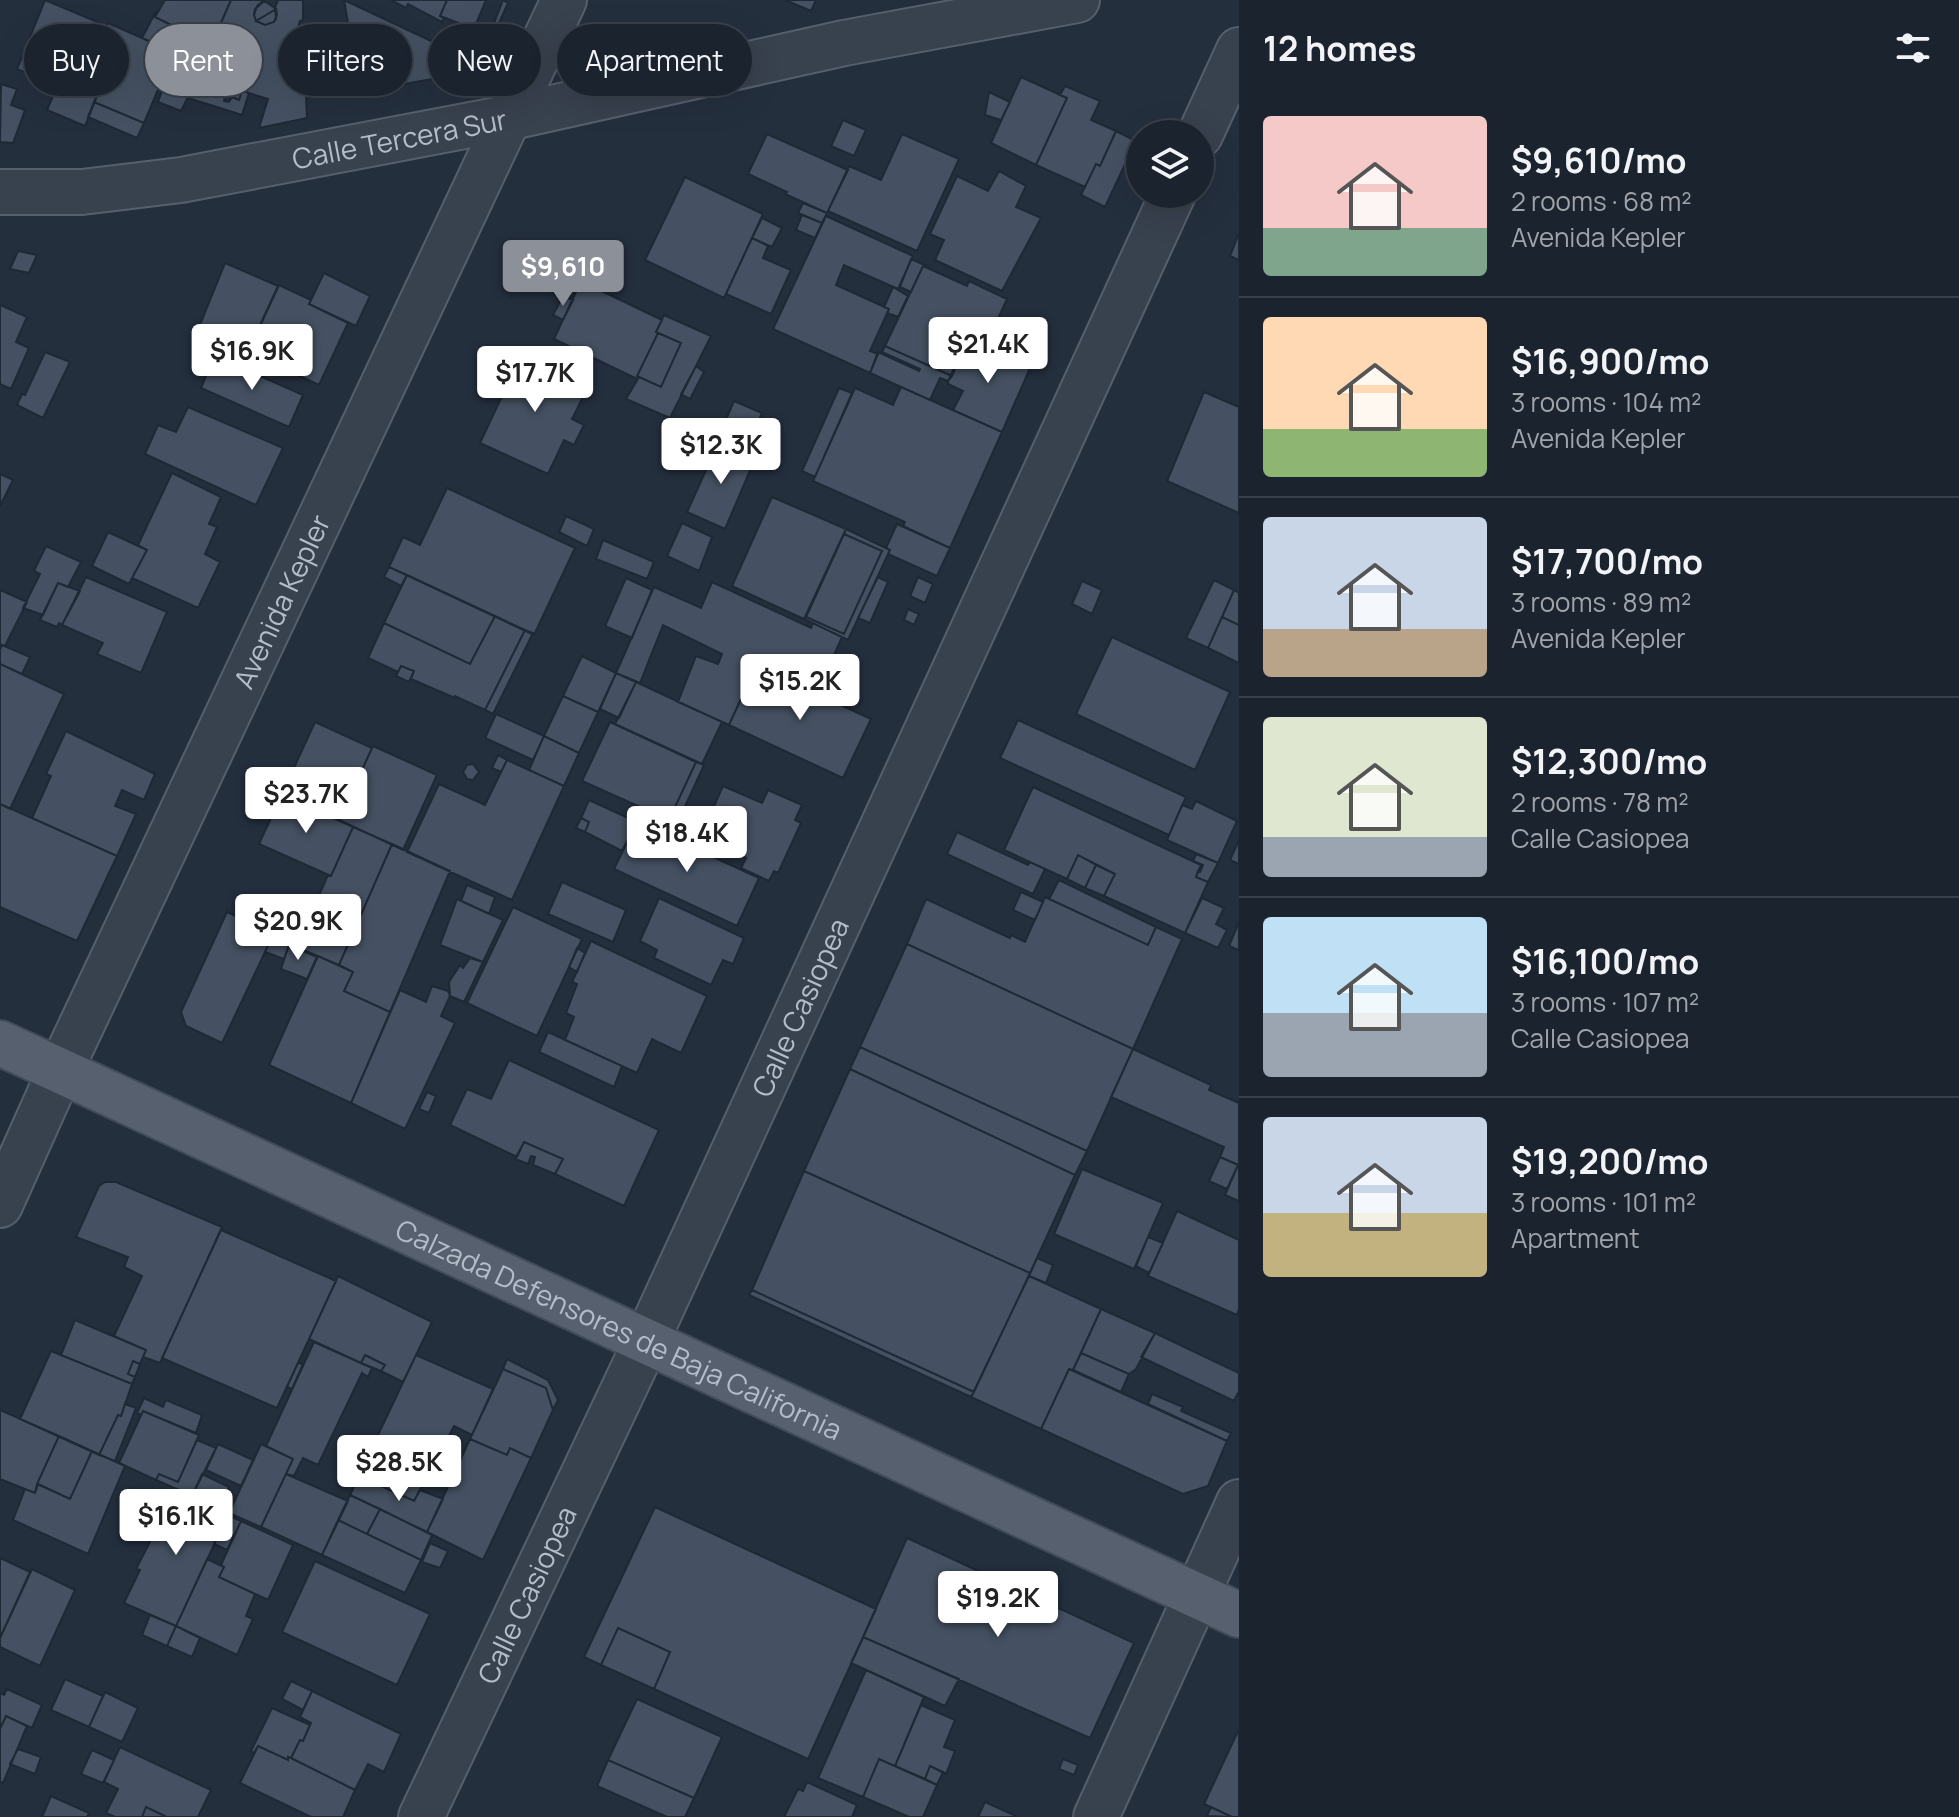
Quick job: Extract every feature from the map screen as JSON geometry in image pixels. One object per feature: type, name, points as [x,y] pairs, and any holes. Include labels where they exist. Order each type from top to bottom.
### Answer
[{"type":"main road","name":"Calzada Defensores de Baja California","points":[[0,1043],[1239,1615]]},
{"type":"street","name":"Avenida Kepler","points":[[0,1205],[60,1071],[564,0]]},
{"type":"street","name":"Calle Tercera Sur","points":[[0,192],[82,192],[181,180],[507,118],[844,43],[1077,0]]},
{"type":"street","points":[[1207,120],[1239,50]]},
{"type":"street","name":"Calle Casiopea","points":[[421,1817],[646,1342],[1167,208]]},
{"type":"street","points":[[1096,1817],[1239,1502]]},
{"type":"building","points":[[45,0],[102,24],[35,24]]},
{"type":"building","points":[[165,0],[231,0],[220,24],[169,24],[155,17]]},
{"type":"building","points":[[231,0],[264,0],[257,6],[254,15],[256,21],[265,25],[276,19],[278,0],[303,0],[303,20],[299,24],[278,24],[278,96],[306,96],[307,118],[259,128],[268,99],[258,96],[262,96],[262,24],[220,24]]},
{"type":"building","points":[[344,0],[395,24],[348,24]]},
{"type":"building","points":[[391,0],[447,0],[440,16],[444,18],[442,22],[408,4],[406,8]]},
{"type":"building","points":[[447,0],[486,0],[476,24],[461,24],[440,16]]},
{"type":"building","points":[[503,0],[508,3],[499,24],[494,24]]},
{"type":"building","points":[[785,0],[816,0],[811,11]]},
{"type":"building","points":[[263,2],[276,9],[256,21],[255,9]]},
{"type":"building","points":[[276,9],[274,22],[265,25],[256,21]]},
{"type":"building","points":[[157,13],[155,17],[169,24],[149,24]]},
{"type":"building","points":[[129,32],[145,39],[145,96],[155,96],[144,123],[94,102],[97,96],[129,96]]},
{"type":"building","points":[[412,32],[428,39],[428,80],[412,83]]},
{"type":"building","points":[[24,52],[24,72],[17,69]]},
{"type":"building","points":[[1021,77],[1067,98],[1036,165],[991,143]]},
{"type":"building","points":[[1,84],[17,89],[11,105],[25,110],[13,143],[0,142]]},
{"type":"building","points":[[1065,86],[1100,101],[1091,120],[1116,131],[1100,166],[1096,164],[1085,187],[1036,165],[1067,98],[1060,95]]},
{"type":"building","points":[[989,92],[1010,102],[1001,120],[985,115]]},
{"type":"building","points":[[53,96],[97,96],[85,126],[47,110]]},
{"type":"building","points":[[160,96],[188,96],[181,111],[158,102]]},
{"type":"building","points":[[225,96],[224,101],[229,102],[232,97],[239,100],[240,96],[248,96],[242,115],[188,98]]},
{"type":"building","points":[[94,102],[144,123],[137,138],[88,117]]},
{"type":"building","points":[[843,120],[866,130],[854,156],[831,146]]},
{"type":"building","points":[[1116,131],[1126,136],[1126,162],[1105,207],[1081,195],[1096,164],[1100,166]]},
{"type":"building","points":[[767,134],[848,170],[827,213],[748,174]]},
{"type":"building","points":[[902,134],[959,159],[917,251],[828,211],[849,166],[881,180]]},
{"type":"building","points":[[999,171],[1026,186],[1016,207],[1041,218],[1002,291],[935,260],[944,240],[930,234],[957,176],[988,191]]},
{"type":"building","points":[[685,177],[763,214],[724,298],[645,260]]},
{"type":"building","points":[[803,203],[827,213],[822,223],[798,213]]},
{"type":"building","points":[[802,215],[822,223],[815,238],[796,230]]},
{"type":"building","points":[[826,216],[913,256],[898,289],[844,265],[836,285],[889,309],[870,351],[878,354],[870,373],[773,329]]},
{"type":"building","points":[[762,218],[782,228],[772,247],[752,238]]},
{"type":"building","points":[[1239,233],[1239,260],[1230,256]]},
{"type":"building","points":[[752,238],[768,246],[763,258],[791,270],[771,314],[726,294]]},
{"type":"building","points":[[18,251],[37,255],[29,273],[10,269]]},
{"type":"building","points":[[911,259],[927,266],[923,266],[911,292],[900,287]]},
{"type":"building","points":[[225,263],[278,286],[249,349],[199,327]]},
{"type":"building","points":[[923,266],[967,286],[969,281],[1007,299],[995,325],[1000,326],[990,346],[981,342],[978,348],[974,346],[968,358],[961,354],[952,376],[885,346]]},
{"type":"building","points":[[324,273],[370,296],[356,326],[309,304]]},
{"type":"building","points":[[581,281],[662,320],[637,379],[554,339]]},
{"type":"building","points":[[279,285],[348,323],[319,385],[248,352]]},
{"type":"building","points":[[893,287],[908,296],[898,317],[887,313],[889,309],[884,307]]},
{"type":"building","points":[[563,296],[573,300],[563,320],[553,315]]},
{"type":"building","points":[[0,305],[27,317],[16,342],[29,348],[11,389],[0,384]]},
{"type":"building","points":[[664,315],[711,336],[670,418],[626,399],[639,377],[661,387],[681,343],[656,332]]},
{"type":"building","points":[[658,333],[681,343],[661,387],[637,376]]},
{"type":"building","points":[[981,342],[1031,366],[1002,432],[953,410],[963,391],[948,384],[948,381],[961,354],[968,358],[974,346],[978,348]]},
{"type":"building","points":[[885,346],[952,376],[948,381],[940,378],[930,400],[870,373],[878,352],[919,371],[882,352]]},
{"type":"building","points":[[45,352],[70,362],[43,418],[17,405],[22,394],[25,395]]},
{"type":"building","points":[[214,356],[303,395],[289,427],[201,388]]},
{"type":"building","points":[[522,358],[563,378],[566,372],[587,381],[583,390],[586,391],[572,419],[584,425],[574,445],[564,440],[548,474],[480,443],[503,394],[492,391],[507,362],[518,366]]},
{"type":"building","points":[[696,366],[704,372],[690,399],[681,394]]},
{"type":"building","points":[[901,387],[1002,432],[950,548],[903,526],[905,522],[813,481],[855,388],[893,405]]},
{"type":"building","points":[[839,388],[852,393],[815,477],[802,471]]},
{"type":"building","points":[[1204,392],[1239,407],[1239,513],[1167,481]]},
{"type":"building","points":[[734,401],[762,413],[744,455],[716,443]]},
{"type":"building","points":[[188,407],[283,448],[256,505],[145,454],[158,425],[176,432]]},
{"type":"building","points":[[718,444],[755,459],[725,529],[687,512]]},
{"type":"building","points":[[172,473],[221,497],[209,524],[217,527],[205,554],[220,562],[198,608],[132,578],[147,550],[138,545]]},
{"type":"building","points":[[0,474],[13,480],[0,506]]},
{"type":"building","points":[[447,488],[575,548],[534,635],[389,567],[403,537],[420,545]]},
{"type":"building","points":[[772,497],[846,529],[804,619],[732,586]]},
{"type":"building","points":[[566,516],[594,529],[587,546],[559,532]]},
{"type":"building","points":[[682,523],[712,537],[699,571],[667,556]]},
{"type":"building","points":[[897,524],[950,548],[937,576],[888,554],[890,550],[886,548]]},
{"type":"building","points":[[846,529],[890,550],[848,640],[804,619],[806,617],[844,634],[882,551],[844,534]]},
{"type":"building","points":[[108,532],[147,550],[129,584],[92,566]]},
{"type":"building","points":[[844,534],[882,551],[844,634],[806,617]]},
{"type":"building","points":[[603,540],[654,562],[647,579],[596,559]]},
{"type":"building","points":[[46,546],[81,562],[68,587],[58,583],[43,615],[23,608],[40,574],[34,571]]},
{"type":"building","points":[[389,567],[407,575],[401,586],[384,577]]},
{"type":"building","points":[[407,575],[495,616],[470,664],[384,623]]},
{"type":"building","points":[[86,577],[167,612],[141,673],[97,654],[103,643],[62,625]]},
{"type":"building","points":[[878,577],[888,582],[870,623],[858,618]]},
{"type":"building","points":[[918,577],[933,584],[925,603],[910,596]]},
{"type":"building","points":[[626,578],[652,590],[632,638],[605,626]]},
{"type":"building","points":[[1214,580],[1234,590],[1208,648],[1186,638]]},
{"type":"building","points":[[1082,581],[1102,590],[1092,614],[1072,604]]},
{"type":"building","points":[[712,582],[811,628],[813,623],[842,637],[817,694],[756,666],[729,725],[678,702],[696,656],[718,664],[722,654],[663,625],[640,683],[616,673],[654,587],[701,608]]},
{"type":"building","points":[[58,583],[80,591],[62,625],[59,623],[57,627],[40,620]]},
{"type":"building","points":[[0,590],[27,602],[0,650]]},
{"type":"building","points":[[1234,590],[1239,593],[1239,625],[1222,617]]},
{"type":"building","points":[[908,609],[919,614],[914,625],[904,620]]},
{"type":"building","points":[[495,616],[525,630],[485,710],[411,679],[414,671],[401,666],[398,672],[368,658],[384,623],[470,664]]},
{"type":"building","points":[[1222,617],[1239,625],[1239,663],[1208,648]]},
{"type":"building","points":[[525,630],[533,633],[493,714],[485,710]]},
{"type":"building","points":[[1112,637],[1230,692],[1195,770],[1076,714]]},
{"type":"building","points":[[2,645],[30,657],[22,674],[0,664]]},
{"type":"building","points":[[582,656],[616,673],[598,712],[563,696]]},
{"type":"building","points":[[0,664],[64,694],[10,809],[0,804]]},
{"type":"building","points":[[401,666],[414,671],[409,682],[396,676]]},
{"type":"building","points":[[756,666],[871,719],[843,778],[729,725]]},
{"type":"building","points":[[616,673],[636,682],[619,718],[600,709]]},
{"type":"building","points":[[636,682],[722,722],[702,764],[615,724]]},
{"type":"building","points":[[563,696],[598,712],[579,753],[544,736]]},
{"type":"building","points":[[496,714],[544,736],[533,760],[485,738]]},
{"type":"building","points":[[1018,720],[1186,797],[1169,835],[1000,758]]},
{"type":"building","points":[[315,722],[372,748],[339,820],[282,794]]},
{"type":"building","points":[[610,722],[696,762],[669,820],[582,781]]},
{"type":"building","points":[[66,731],[155,774],[144,800],[122,790],[115,806],[136,814],[117,856],[32,818],[51,776],[46,774]]},
{"type":"building","points":[[544,736],[579,753],[564,786],[529,770]]},
{"type":"building","points":[[373,746],[437,775],[403,850],[339,820]]},
{"type":"building","points":[[498,755],[507,760],[501,772],[492,768]]},
{"type":"building","points":[[507,760],[564,786],[512,900],[407,852],[439,784],[485,805]]},
{"type":"building","points":[[696,762],[704,765],[677,824],[669,820]]},
{"type":"building","points":[[473,764],[479,772],[473,780],[467,779],[463,772],[467,765]]},
{"type":"building","points":[[723,786],[762,803],[768,790],[802,805],[795,820],[801,823],[778,873],[774,871],[769,881],[741,868],[746,858],[700,837]]},
{"type":"building","points":[[1033,787],[1201,865],[1196,877],[1208,882],[1185,933],[1104,896],[1115,874],[1078,855],[1067,879],[1004,850]]},
{"type":"building","points":[[282,794],[353,827],[331,876],[259,844]]},
{"type":"building","points":[[589,800],[637,822],[622,851],[585,832],[589,822],[581,818]]},
{"type":"building","points":[[1196,801],[1237,821],[1218,863],[1167,840],[1182,805],[1192,809]]},
{"type":"building","points":[[0,804],[117,856],[77,941],[0,907]]},
{"type":"building","points":[[581,818],[589,822],[585,832],[576,828]]},
{"type":"building","points":[[637,822],[759,878],[737,926],[614,869]]},
{"type":"building","points":[[353,827],[392,844],[339,965],[296,947]]},
{"type":"building","points":[[957,832],[1028,865],[1030,862],[1045,869],[1033,894],[947,854]]},
{"type":"building","points":[[1239,840],[1239,864],[1230,860]]},
{"type":"building","points":[[392,844],[450,871],[390,1012],[344,991],[353,972],[339,965]]},
{"type":"building","points":[[1196,854],[1218,863],[1208,882],[1196,877],[1203,865],[1193,861]]},
{"type":"building","points":[[1078,855],[1096,865],[1085,888],[1067,879]]},
{"type":"building","points":[[1096,865],[1115,874],[1104,896],[1085,888]]},
{"type":"building","points":[[1059,880],[1156,927],[1148,945],[1049,899]]},
{"type":"building","points":[[562,882],[626,910],[613,942],[548,914]]},
{"type":"building","points":[[467,885],[495,897],[489,914],[461,901]]},
{"type":"building","points":[[1021,892],[1043,902],[1035,920],[1013,910]]},
{"type":"building","points":[[1045,897],[1148,945],[1156,927],[1182,939],[1133,1049],[907,944],[926,899],[1025,942]]},
{"type":"building","points":[[659,898],[744,938],[733,964],[723,960],[711,985],[654,958],[657,950],[640,941]]},
{"type":"building","points":[[1202,898],[1224,908],[1216,924],[1227,930],[1218,948],[1185,933]]},
{"type":"building","points":[[457,899],[503,920],[483,962],[440,945]]},
{"type":"building","points":[[513,907],[582,939],[537,1036],[467,1003]]},
{"type":"building","points":[[227,912],[274,933],[222,1043],[186,1026],[181,1012]]},
{"type":"building","points":[[274,921],[301,934],[296,947],[289,945],[284,959],[265,952],[274,933],[270,932]]},
{"type":"building","points":[[1239,922],[1239,950],[1229,946]]},
{"type":"building","points":[[591,941],[707,996],[681,1053],[652,1039],[637,1073],[565,1040],[574,1017],[566,1013],[577,984],[572,982]]},
{"type":"building","points":[[907,944],[1133,1049],[1087,1151],[860,1047]]},
{"type":"building","points":[[289,945],[317,957],[307,979],[281,969]]},
{"type":"building","points":[[577,948],[585,953],[577,972],[569,967]]},
{"type":"building","points":[[318,956],[353,972],[344,991],[390,1012],[351,1103],[269,1065]]},
{"type":"building","points":[[470,958],[483,962],[464,1002],[450,996],[449,982],[460,965],[463,968]]},
{"type":"building","points":[[432,986],[448,991],[450,996],[441,1016],[455,1023],[405,1129],[351,1103],[400,990],[426,1002]]},
{"type":"building","points":[[548,1032],[622,1066],[614,1087],[539,1052]]},
{"type":"building","points":[[860,1047],[1087,1151],[1075,1175],[850,1069]]},
{"type":"building","points":[[1133,1049],[1211,1085],[1209,1090],[1239,1103],[1239,1165],[1220,1157],[1224,1147],[1111,1097]]},
{"type":"building","points":[[509,1060],[659,1130],[624,1206],[555,1174],[563,1159],[524,1142],[517,1157],[450,1125],[467,1089],[491,1099]]},
{"type":"building","points":[[850,1069],[1075,1175],[1030,1273],[804,1171]]},
{"type":"building","points":[[427,1092],[436,1096],[429,1113],[419,1109]]},
{"type":"building","points":[[524,1142],[563,1159],[555,1174],[533,1165],[535,1157],[531,1156],[528,1164],[515,1159]]},
{"type":"building","points":[[1220,1157],[1238,1165],[1227,1189],[1209,1181]]},
{"type":"building","points":[[1239,1165],[1239,1201],[1225,1195]]},
{"type":"building","points":[[1082,1169],[1163,1203],[1134,1269],[1054,1234]]},
{"type":"building","points":[[804,1171],[1030,1273],[974,1392],[752,1290]]},
{"type":"building","points":[[105,1182],[116,1182],[222,1227],[160,1363],[143,1357],[146,1350],[114,1336],[142,1276],[124,1267],[128,1257],[76,1237],[99,1186]]},
{"type":"building","points":[[1177,1211],[1239,1240],[1237,1315],[1148,1276]]},
{"type":"building","points":[[221,1230],[336,1281],[277,1408],[162,1358]]},
{"type":"building","points":[[1148,1237],[1163,1243],[1149,1273],[1136,1266]]},
{"type":"building","points":[[1037,1258],[1053,1265],[1046,1283],[1029,1276]]},
{"type":"building","points":[[338,1276],[432,1322],[403,1382],[381,1371],[385,1365],[365,1355],[361,1363],[309,1339]]},
{"type":"building","points":[[1029,1276],[1101,1309],[1041,1429],[971,1397]]},
{"type":"building","points":[[752,1290],[974,1392],[971,1397],[749,1295]]},
{"type":"building","points":[[1101,1309],[1155,1333],[1136,1369],[1129,1374],[1081,1353]]},
{"type":"building","points":[[75,1320],[146,1350],[140,1364],[133,1361],[128,1374],[135,1377],[132,1384],[61,1355]]},
{"type":"building","points":[[1155,1333],[1239,1373],[1239,1391],[1234,1401],[1141,1357]]},
{"type":"building","points":[[314,1342],[372,1368],[368,1377],[362,1373],[318,1465],[303,1458],[294,1476],[286,1474],[293,1459],[266,1446]]},
{"type":"building","points":[[51,1351],[132,1384],[121,1416],[118,1415],[99,1455],[20,1419]]},
{"type":"building","points":[[1081,1353],[1129,1374],[1121,1392],[1073,1370]]},
{"type":"building","points":[[365,1355],[385,1365],[381,1371],[361,1363]]},
{"type":"building","points":[[416,1355],[493,1389],[472,1435],[454,1426],[449,1436],[455,1438],[433,1484],[369,1454]]},
{"type":"building","points":[[507,1359],[548,1380],[558,1400],[553,1410],[546,1388],[503,1369]]},
{"type":"building","points":[[133,1361],[140,1364],[135,1377],[128,1374]]},
{"type":"building","points":[[298,1363],[303,1364],[292,1389],[287,1387]]},
{"type":"building","points":[[503,1369],[546,1388],[553,1410],[531,1458],[510,1448],[507,1455],[470,1439]]},
{"type":"building","points":[[1069,1369],[1227,1441],[1208,1486],[1183,1494],[1041,1429]]},
{"type":"building","points":[[1152,1394],[1183,1407],[1181,1411],[1231,1433],[1227,1441],[1148,1404]]},
{"type":"building","points":[[144,1398],[163,1407],[166,1400],[202,1415],[196,1433],[143,1411],[141,1415],[137,1413]]},
{"type":"building","points":[[125,1404],[136,1408],[115,1461],[99,1455]]},
{"type":"building","points":[[0,1410],[59,1436],[35,1493],[0,1479]]},
{"type":"building","points":[[143,1411],[199,1435],[178,1482],[159,1474],[156,1480],[119,1463]]},
{"type":"building","points":[[59,1436],[92,1451],[70,1499],[37,1484]]},
{"type":"building","points":[[470,1439],[507,1455],[510,1448],[531,1458],[483,1560],[427,1532]]},
{"type":"building","points":[[197,1440],[216,1448],[192,1496],[156,1480],[159,1474],[178,1482]]},
{"type":"building","points":[[218,1444],[253,1460],[241,1486],[206,1470]]},
{"type":"building","points":[[261,1444],[293,1459],[261,1527],[229,1513]]},
{"type":"building","points":[[92,1451],[125,1466],[88,1554],[13,1520],[25,1489],[35,1493],[38,1484],[70,1499]]},
{"type":"building","points":[[369,1454],[425,1480],[414,1501],[359,1476]]},
{"type":"building","points":[[202,1474],[229,1487],[220,1509],[192,1496]]},
{"type":"building","points":[[286,1474],[348,1501],[322,1555],[261,1527]]},
{"type":"building","points":[[359,1476],[414,1501],[420,1490],[443,1499],[427,1532],[350,1495]]},
{"type":"building","points":[[177,1489],[229,1513],[176,1626],[124,1603],[140,1570],[136,1569]]},
{"type":"building","points":[[350,1495],[380,1509],[367,1534],[338,1520]]},
{"type":"building","points":[[655,1507],[876,1609],[808,1759],[654,1689],[670,1652],[618,1628],[601,1665],[584,1657]]},
{"type":"building","points":[[380,1509],[432,1535],[421,1560],[367,1534]]},
{"type":"building","points":[[227,1515],[241,1521],[227,1550],[214,1544]]},
{"type":"building","points":[[338,1520],[421,1560],[405,1593],[322,1555]]},
{"type":"building","points":[[241,1521],[293,1545],[268,1600],[219,1577],[224,1567],[221,1565]]},
{"type":"building","points":[[907,1538],[1134,1643],[1090,1738],[863,1637]]},
{"type":"building","points":[[430,1543],[448,1551],[440,1568],[422,1562]]},
{"type":"building","points":[[0,1558],[30,1572],[0,1638]]},
{"type":"building","points":[[207,1559],[224,1567],[219,1577],[255,1594],[246,1616],[253,1619],[237,1655],[176,1626]]},
{"type":"building","points":[[315,1561],[430,1614],[397,1685],[282,1632]]},
{"type":"building","points":[[32,1569],[75,1590],[40,1666],[0,1647],[0,1638]]},
{"type":"building","points":[[150,1615],[176,1626],[167,1646],[142,1635]]},
{"type":"building","points":[[176,1626],[200,1638],[192,1657],[167,1646]]},
{"type":"building","points":[[618,1628],[670,1652],[654,1689],[601,1665]]},
{"type":"building","points":[[863,1637],[959,1679],[945,1706],[851,1663]]},
{"type":"building","points":[[866,1670],[924,1697],[895,1766],[879,1759],[863,1797],[818,1778]]},
{"type":"building","points":[[65,1679],[103,1696],[89,1727],[51,1710]]},
{"type":"building","points":[[291,1681],[312,1691],[303,1710],[282,1699]]},
{"type":"building","points":[[7,1689],[42,1705],[32,1728],[6,1716],[0,1729],[0,1693],[4,1695]]},
{"type":"building","points":[[312,1691],[401,1734],[384,1772],[368,1764],[355,1790],[291,1758],[311,1723],[300,1717]]},
{"type":"building","points":[[105,1692],[138,1708],[122,1742],[89,1727]]},
{"type":"building","points":[[637,1699],[722,1737],[694,1798],[608,1760]]},
{"type":"building","points":[[921,1705],[955,1720],[944,1747],[955,1751],[946,1774],[930,1766],[925,1779],[895,1766]]},
{"type":"building","points":[[272,1708],[310,1725],[303,1741],[300,1740],[288,1760],[258,1746],[254,1753],[251,1751]]},
{"type":"building","points":[[6,1716],[27,1726],[3,1783],[0,1782],[0,1729]]},
{"type":"building","points":[[1239,1729],[1239,1817],[1232,1817],[1204,1804]]},
{"type":"building","points":[[258,1746],[288,1760],[288,1757],[291,1758],[355,1790],[343,1817],[311,1817],[240,1783]]},
{"type":"building","points":[[120,1747],[211,1790],[198,1817],[164,1817],[146,1807],[142,1817],[115,1817],[106,1813],[118,1789],[104,1782]]},
{"type":"building","points":[[18,1749],[41,1757],[35,1774],[10,1764]]},
{"type":"building","points":[[92,1750],[114,1760],[103,1783],[81,1774]]},
{"type":"building","points":[[879,1759],[937,1785],[923,1817],[909,1817],[863,1797]]},
{"type":"building","points":[[1063,1759],[1078,1765],[1074,1775],[1059,1769]]},
{"type":"building","points":[[608,1760],[694,1798],[685,1817],[667,1817],[597,1786]]},
{"type":"building","points":[[930,1766],[943,1772],[937,1785],[925,1779]]},
{"type":"building","points":[[807,1782],[857,1805],[852,1817],[784,1817],[798,1789],[803,1791]]},
{"type":"building","points":[[51,1796],[89,1813],[87,1817],[42,1817]]},
{"type":"building","points":[[985,1802],[1018,1817],[978,1817]]},
{"type":"building","points":[[146,1807],[165,1816],[142,1817]]},
{"type":"building","points":[[1211,1807],[1232,1817],[1207,1816]]}]
